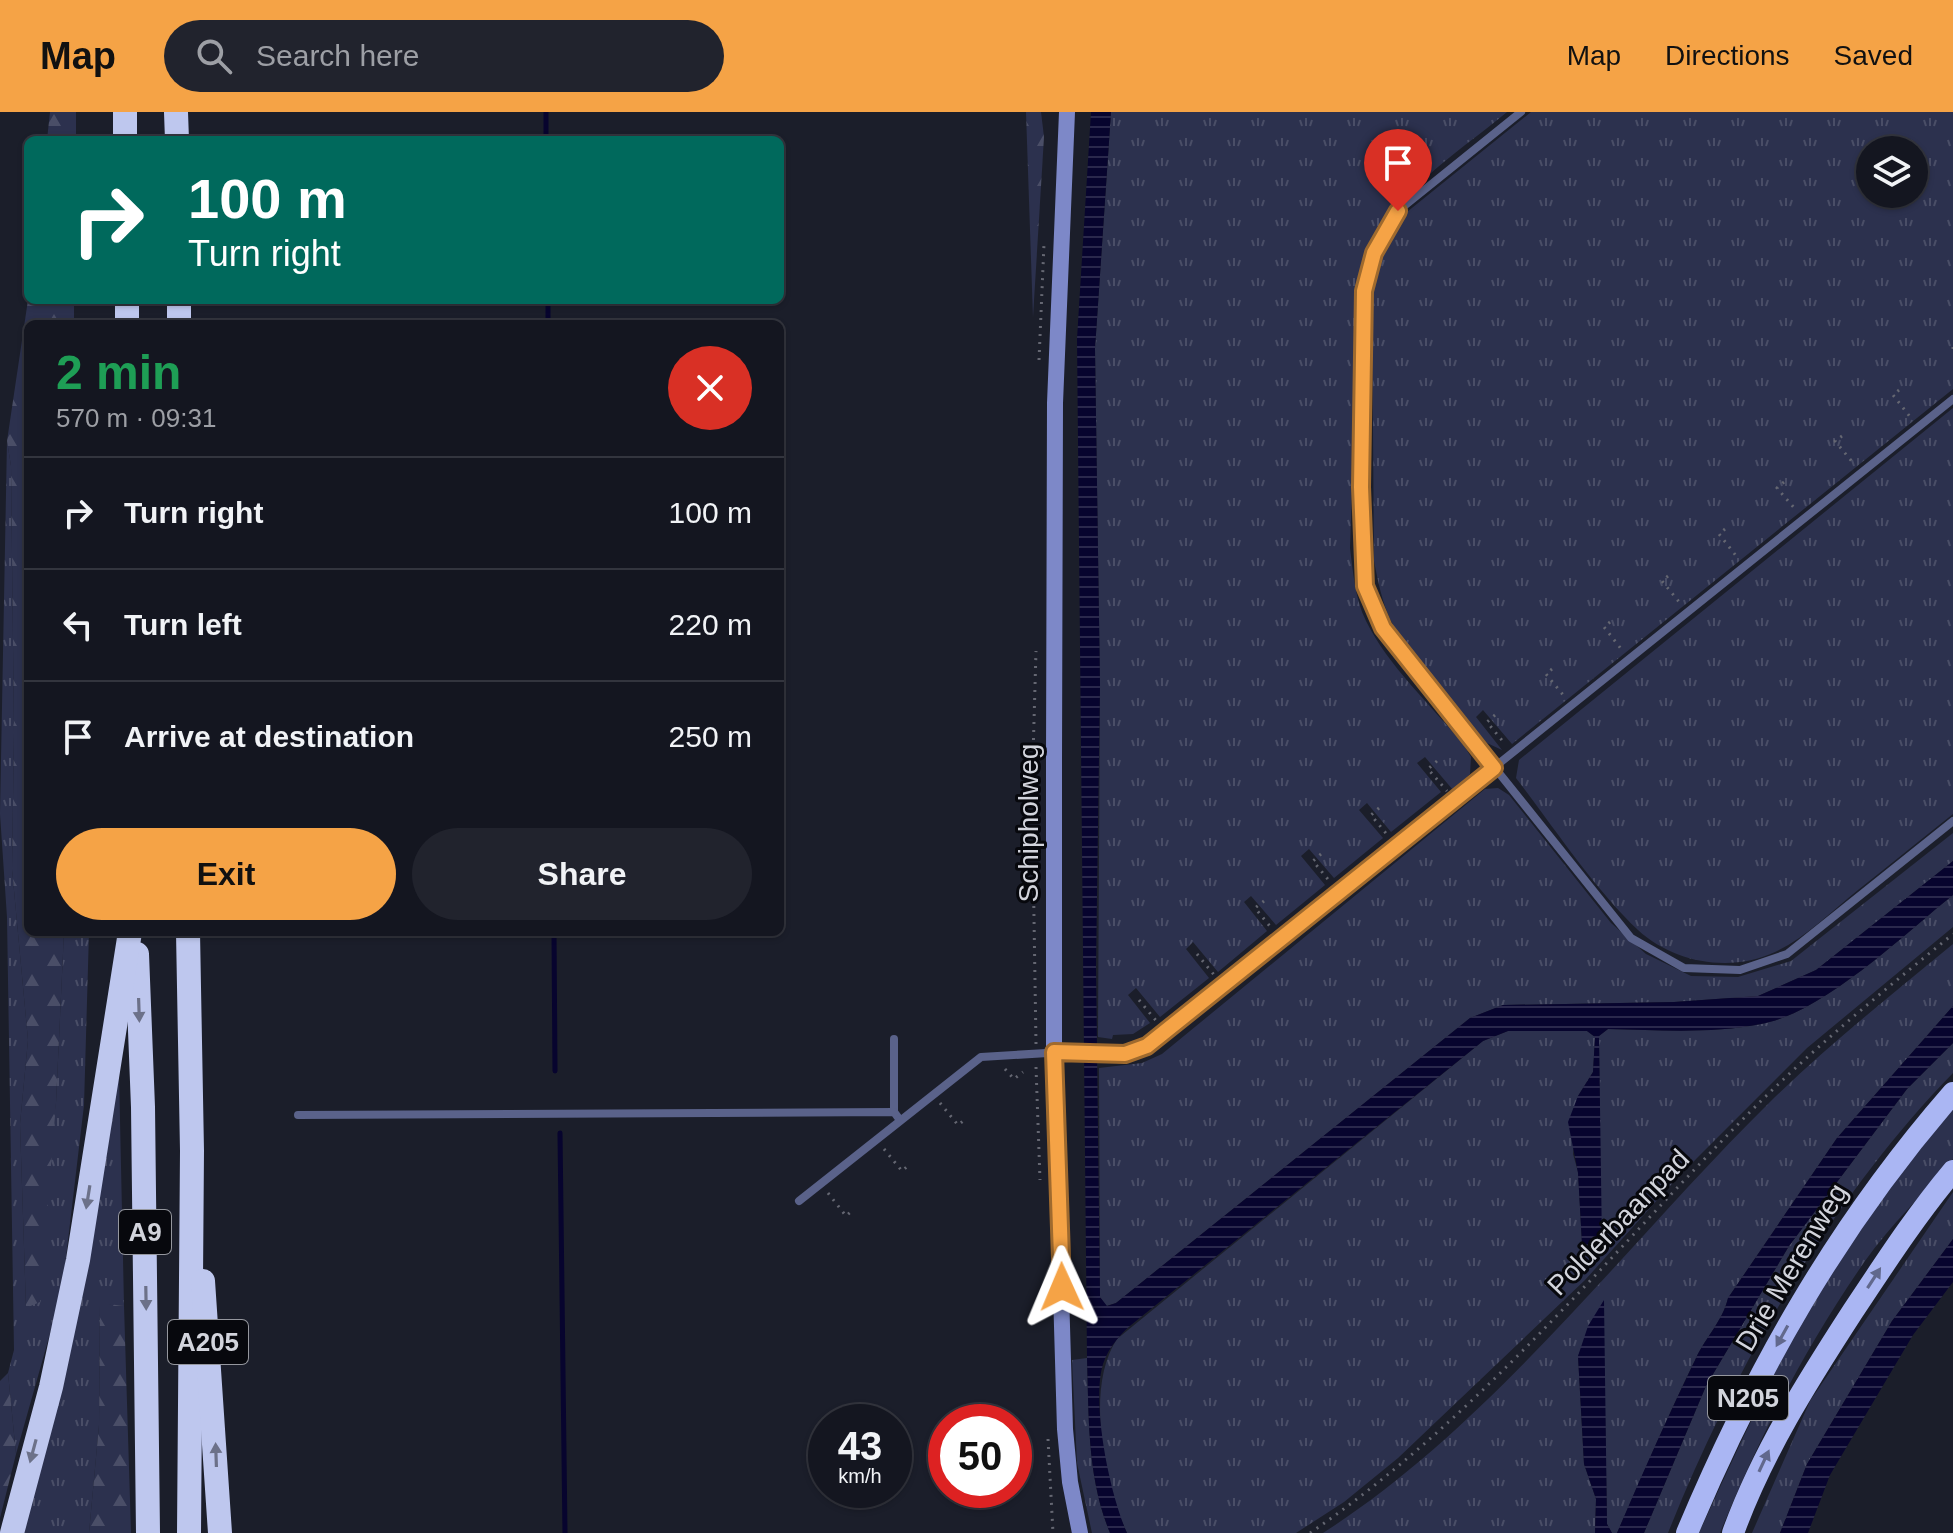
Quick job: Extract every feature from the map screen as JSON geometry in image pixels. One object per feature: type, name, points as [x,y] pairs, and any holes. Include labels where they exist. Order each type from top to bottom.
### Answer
[{"type":"highway","points":[[125,112],[125,136]]},
{"type":"highway","points":[[176,112],[177,136]]},
{"type":"highway","name":"A9","points":[[12,1533],[51,1387],[78,1260],[132,936]]},
{"type":"highway","name":"A9","points":[[133,936],[143,1107],[148,1533]]},
{"type":"highway","name":"A9","points":[[188,936],[192,1151],[189,1533]]},
{"type":"highway","name":"Drie Merenweg","points":[[1687,1533],[1746,1402],[1820,1268],[1869,1195],[1953,1093]]},
{"type":"highway","name":"A205","points":[[192,1151],[215,1417],[220,1533]]},
{"type":"highway","name":"N205","points":[[1733,1533],[1765,1459],[1801,1390],[1904,1233],[1953,1171]]},
{"type":"main road","name":"Schipholweg","points":[[1067,112],[1055,403],[1054,1052],[1065,1429],[1070,1482],[1080,1533]]},
{"type":"lane","points":[[1521,112],[1398,211],[1374,253],[1364,291],[1361,487],[1365,586],[1383,628],[1631,938],[1684,968],[1740,970],[1787,954],[1953,821]]},
{"type":"lane","points":[[799,1201],[981,1057],[1137,1051],[1165,1032],[1953,399]]},
{"type":"lane","points":[[894,1039],[894,1112],[900,1120]]},
{"type":"lane","points":[[298,1115],[894,1112]]},
{"type":"path","points":[[1899,390],[1893,395],[1919,427]]},
{"type":"path","points":[[1842,436],[1835,441],[1861,473]]},
{"type":"path","points":[[1784,482],[1777,488],[1803,519]]},
{"type":"path","points":[[1725,529],[1719,534],[1745,566]]},
{"type":"path","points":[[1668,576],[1662,581],[1688,612]]},
{"type":"path","points":[[1610,622],[1604,627],[1630,659]]},
{"type":"path","points":[[1552,669],[1546,674],[1572,705]]},
{"type":"path","points":[[1495,715],[1487,722],[1512,753]]},
{"type":"path","points":[[1437,761],[1428,769],[1454,800]]},
{"type":"path","points":[[1379,808],[1371,815],[1396,846]]},
{"type":"path","points":[[1321,854],[1313,861],[1338,893]]},
{"type":"path","points":[[1264,901],[1255,908],[1280,939]]},
{"type":"path","name":"Polderbaanpad","points":[[1310,1533],[1402,1465],[1437,1433],[1602,1270],[1804,1059],[1953,934]]},
{"type":"path","points":[[1197,954],[1222,985]]},
{"type":"path","points":[[1139,1000],[1165,1032]]},
{"type":"path","points":[[933,1094],[958,1125],[967,1118]]},
{"type":"path","points":[[876,1140],[902,1171],[910,1164]]},
{"type":"path","points":[[820,1184],[846,1216],[854,1209]]},
{"type":"green space","points":[[50,112],[76,112],[76,136],[47,136]]},
{"type":"green space","points":[[1026,112],[1041,112],[1044,137],[1033,317]]},
{"type":"green space","points":[[1111,112],[1507,112],[1438,167],[1398,207],[1369,255],[1359,285],[1350,548],[1357,595],[1362,613],[1386,654],[1463,744],[1471,757],[1470,774],[1453,790],[1425,757],[1417,763],[1441,792],[1391,832],[1367,803],[1359,810],[1383,838],[1334,878],[1309,849],[1301,856],[1325,885],[1276,925],[1251,896],[1244,902],[1267,931],[1218,972],[1193,942],[1186,949],[1209,978],[1160,1017],[1136,988],[1128,995],[1150,1023],[1133,1034],[1113,1035],[1112,1039],[1098,1037],[1100,685],[1095,349]]},
{"type":"green space","points":[[1531,112],[1953,112],[1953,389],[1512,744],[1483,710],[1476,717],[1502,750],[1487,743],[1410,652],[1388,614],[1381,591],[1374,561],[1372,296],[1381,257],[1402,216]]},
{"type":"green space","points":[[27,304],[74,304],[74,320],[25,320]]},
{"type":"green space","points":[[24,327],[24,936],[64,936],[56,1103],[40,1302],[26,1308],[20,1124],[28,1040],[12,869],[11,466],[7,441]]},
{"type":"green space","points":[[1953,408],[1953,814],[1808,932],[1775,952],[1740,962],[1722,963],[1686,957],[1668,950],[1638,930],[1590,877],[1516,778],[1519,760]]},
{"type":"green space","points":[[7,441],[11,466],[12,869],[28,1040],[20,1124],[26,1308],[56,1103],[64,936],[89,936],[84,1105],[62,1291],[16,1454],[8,1373],[14,1350],[7,917],[0,814]]},
{"type":"green space","points":[[1498,788],[1509,795],[1611,923],[1646,954],[1691,976],[1738,977],[1791,961],[1953,833],[1953,861],[1816,970],[1758,996],[1674,1002],[1503,1005],[1470,1018],[1116,1303],[1106,1306],[1100,1297],[1099,1068],[1142,1063],[1162,1054],[1485,789]]},
{"type":"green space","points":[[1953,895],[1953,927],[1807,1048],[1679,1176],[1585,1280],[1398,1458],[1344,1502],[1296,1533],[1127,1533],[1111,1488],[1101,1435],[1102,1382],[1107,1359],[1117,1339],[1483,1041],[1508,1031],[1587,1031],[1595,1037],[1593,1072],[1578,1096],[1573,1154],[1578,1172],[1582,1244],[1601,1245],[1599,1036],[1608,1029],[1723,1029],[1785,1017],[1836,989]]},
{"type":"green space","points":[[1953,944],[1953,1006],[1837,1138],[1728,1298],[1686,1379],[1617,1533],[1612,1533],[1607,1524],[1603,1302],[1578,1356],[1584,1464],[1596,1499],[1595,1533],[1323,1533],[1385,1489],[1444,1440],[1556,1330],[1769,1103],[1836,1041]]},
{"type":"green space","points":[[118,1027],[124,1306],[100,1304],[99,1425],[89,1533],[24,1533]]},
{"type":"green space","points":[[1953,1043],[1953,1073],[1908,1122],[1866,1175],[1826,1231],[1754,1349],[1668,1533],[1644,1533],[1706,1386],[1789,1246],[1907,1089]]},
{"type":"green space","points":[[1953,1106],[1953,1159],[1896,1222],[1843,1293],[1767,1427],[1720,1533],[1699,1533],[1772,1379],[1833,1267],[1879,1199]]},
{"type":"green space","points":[[1953,1192],[1953,1239],[1892,1321],[1807,1464],[1780,1533],[1752,1533],[1810,1401]]},
{"type":"green space","points":[[100,1303],[124,1306],[131,1533],[89,1533],[99,1425]]},
{"type":"green space","points":[[1087,1358],[1093,1469],[1110,1533],[1092,1533],[1077,1463],[1072,1360]]},
{"type":"green space","points":[[8,1373],[16,1454],[0,1518],[0,1381]]},
{"type":"shaded area","points":[[1091,112],[1111,112],[1095,349],[1100,685],[1096,966],[1100,1297],[1107,1306],[1116,1303],[1470,1018],[1503,1005],[1674,1002],[1758,996],[1816,970],[1953,861],[1953,895],[1862,970],[1810,1005],[1785,1017],[1742,1027],[1685,1031],[1608,1029],[1599,1036],[1602,1245],[1582,1244],[1578,1173],[1568,1122],[1578,1096],[1593,1072],[1595,1037],[1587,1031],[1508,1031],[1483,1041],[1136,1321],[1121,1335],[1103,1364],[1099,1402],[1109,1473],[1127,1533],[1110,1533],[1102,1512],[1093,1469],[1087,1358],[1077,339]]},
{"type":"shaded area","points":[[1953,1006],[1953,1043],[1907,1089],[1789,1246],[1706,1386],[1644,1533],[1617,1533],[1655,1445],[1728,1298],[1837,1138]]},
{"type":"shaded area","points":[[1953,1239],[1953,1282],[1913,1335],[1830,1475],[1808,1533],[1780,1533],[1807,1464],[1892,1321]]},
{"type":"shaded area","points":[[1604,1300],[1607,1524],[1612,1533],[1595,1533],[1596,1499],[1584,1464],[1578,1356],[1588,1326]]},
{"type":"waterway","points":[[546,112],[546,136]]},
{"type":"waterway","points":[[548,304],[548,320]]},
{"type":"waterway","points":[[554,936],[555,1071]]},
{"type":"waterway","points":[[560,1133],[565,1533]]},
{"type":"route","points":[[1062,1287],[1054,1052],[1125,1054],[1147,1046],[1494,768],[1383,628],[1365,586],[1361,487],[1364,291],[1374,253],[1398,211]]}]
